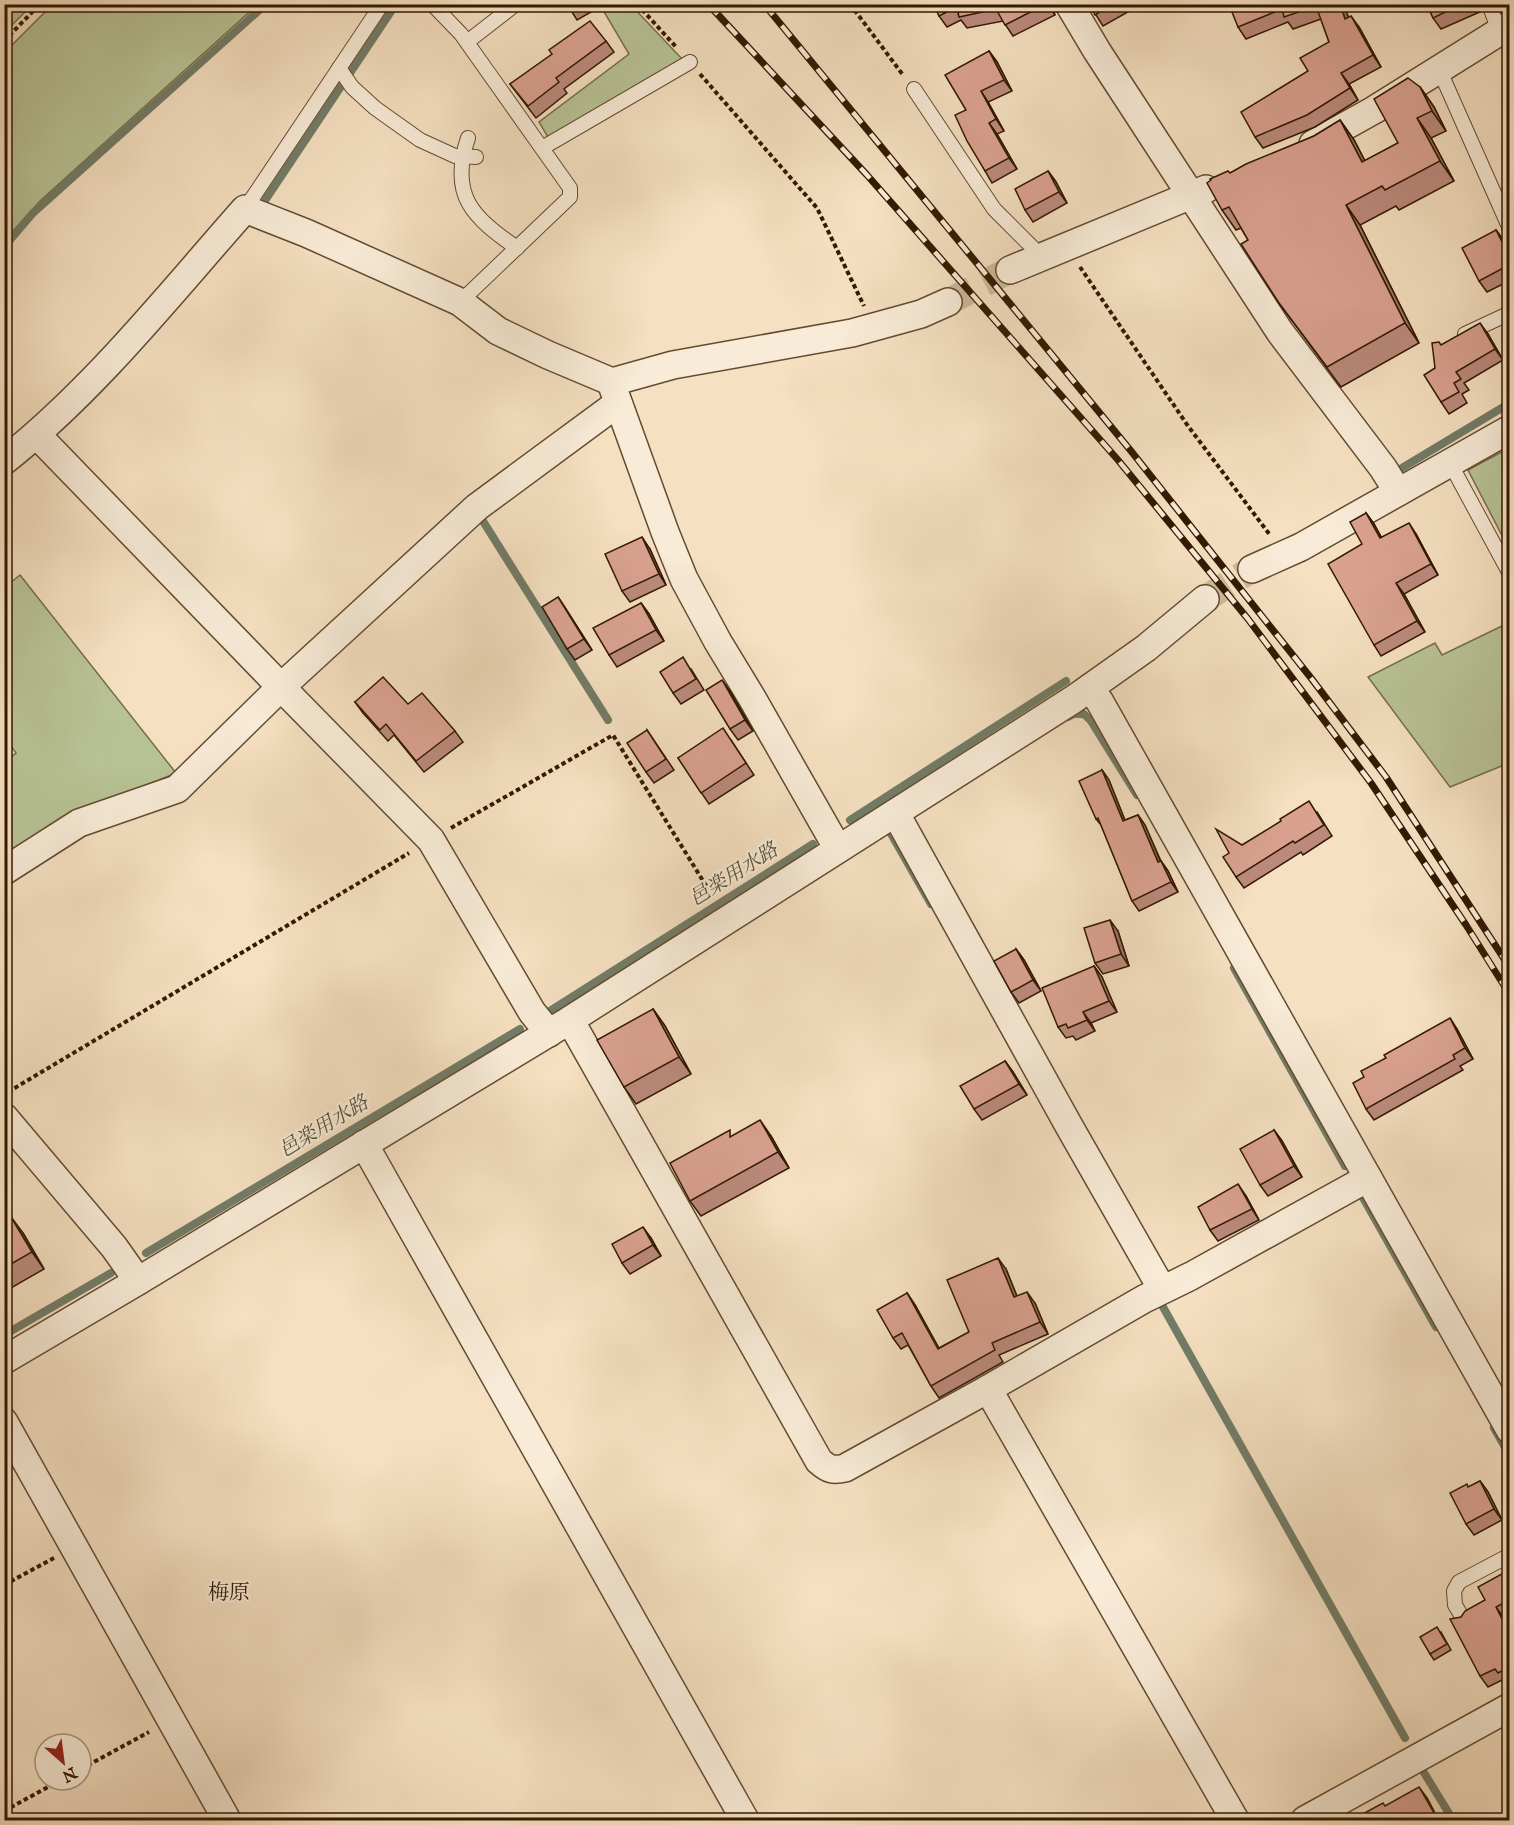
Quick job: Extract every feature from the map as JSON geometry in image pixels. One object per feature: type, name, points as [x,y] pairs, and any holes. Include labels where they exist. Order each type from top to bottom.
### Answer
[{"type":"street","points":[[1069,4],[1097,51],[1280,332],[1383,468],[1398,492]]},
{"type":"street","points":[[1291,153],[1322,141],[1504,28]]},
{"type":"street","points":[[1010,270],[1230,179]]},
{"type":"street","points":[[4,461],[37,435],[108,364],[245,209],[306,233],[460,302],[498,331],[548,355],[615,392],[684,579],[838,849]]},
{"type":"street","points":[[4,871],[79,823],[177,789],[281,687],[477,507],[615,392],[673,365],[840,335],[921,314],[948,302]]},
{"type":"street","points":[[1252,568],[1285,554],[1509,429]]},
{"type":"street","points":[[37,435],[432,840],[532,1012],[560,1027],[819,1461],[828,1468],[836,1470],[845,1468],[1162,1289],[1191,1276],[1368,1178]]},
{"type":"street","points":[[4,1360],[560,1027],[1090,688],[1146,648],[1205,599]]},
{"type":"street","points":[[1090,688],[1100,702],[1509,1430]]},
{"type":"street","points":[[896,814],[1162,1289]]},
{"type":"street","points":[[4,1117],[114,1247],[138,1281]]},
{"type":"street","points":[[364,1144],[745,1821]]},
{"type":"street","points":[[988,1389],[1235,1821]]},
{"type":"street","points":[[4,1422],[227,1821]]},
{"type":"street","points":[[1305,1821],[1509,1707]]},
{"type":"lane","points":[[245,209],[382,4]]},
{"type":"lane","points":[[432,4],[467,42],[570,188],[570,197],[460,302]]},
{"type":"lane","points":[[467,42],[516,4]]},
{"type":"lane","points":[[1489,4],[1504,28]]},
{"type":"lane","points":[[542,148],[690,62]]},
{"type":"lane","points":[[339,68],[352,87],[375,108],[420,141],[455,156],[476,156]]},
{"type":"lane","points":[[1439,69],[1509,230]]},
{"type":"lane","points":[[914,89],[994,209],[1041,256]]},
{"type":"lane","points":[[468,138],[462,156],[460,180],[467,201],[485,225],[517,248]]},
{"type":"lane","points":[[1451,341],[1509,313]]},
{"type":"lane","points":[[1450,463],[1509,574]]},
{"type":"lane","points":[[1464,1620],[1455,1605],[1454,1591],[1459,1582],[1509,1555]]},
{"type":"path","points":[[4,40],[40,4]]},
{"type":"path","points":[[638,4],[817,208],[861,299],[870,328]]},
{"type":"path","points":[[850,4],[914,89]]},
{"type":"path","points":[[1066,246],[1188,426],[1285,554]]},
{"type":"path","points":[[4,1094],[613,735],[713,897]]},
{"type":"path","points":[[4,1585],[74,1547]]},
{"type":"path","points":[[93,1762],[171,1720]]},
{"type":"path","points":[[4,1811],[39,1792]]},
{"type":"green space","points":[[53,4],[257,5],[40,201],[5,240],[5,52]]},
{"type":"green space","points":[[4,5],[32,5],[5,32]]},
{"type":"green space","points":[[600,5],[631,5],[683,60],[549,139],[539,122],[629,54]]},
{"type":"green space","points":[[1509,448],[1509,549],[1468,470]]},
{"type":"green space","points":[[20,575],[176,773],[69,817],[5,856],[4,798],[11,793],[5,784],[5,762],[16,753],[5,738],[5,587]]},
{"type":"green space","points":[[1504,625],[1510,634],[1509,763],[1450,787],[1368,677],[1435,643],[1442,655]]},
{"type":"building","points":[[934,4],[963,4],[939,16]]},
{"type":"building","points":[[973,4],[1046,4],[1005,25],[996,9],[959,17],[958,13]]},
{"type":"building","points":[[1089,4],[1113,4],[1095,15]]},
{"type":"building","points":[[1236,4],[1340,4],[1345,19],[1351,16],[1373,55],[1341,73],[1350,88],[1307,115],[1255,137],[1241,112],[1308,71],[1300,58],[1329,42],[1316,6],[1284,17],[1282,9],[1238,27],[1230,7]]},
{"type":"building","points":[[1427,4],[1462,4],[1433,18]]},
{"type":"building","points":[[590,21],[606,41],[556,78],[559,82],[528,106],[510,84],[552,54],[549,50]]},
{"type":"building","points":[[989,51],[1004,80],[981,91],[996,119],[989,123],[1009,158],[985,171],[955,115],[966,110],[945,75]]},
{"type":"building","points":[[1408,78],[1420,87],[1432,111],[1417,118],[1440,161],[1385,190],[1382,186],[1346,205],[1405,323],[1327,367],[1279,303],[1241,244],[1248,240],[1229,207],[1222,210],[1207,183],[1210,179],[1228,171],[1230,173],[1314,136],[1340,120],[1362,162],[1398,143],[1374,99]]},
{"type":"building","points":[[1048,171],[1059,192],[1025,210],[1015,189]]},
{"type":"building","points":[[1496,230],[1509,256],[1509,265],[1479,281],[1462,248]]},
{"type":"building","points":[[1480,323],[1495,349],[1456,372],[1461,379],[1454,383],[1459,392],[1441,402],[1424,375],[1435,368],[1432,343],[1439,342],[1441,345]]},
{"type":"building","points":[[1366,513],[1380,538],[1409,523],[1431,564],[1396,583],[1417,621],[1374,645],[1328,564],[1362,544],[1350,522]]},
{"type":"building","points":[[642,537],[659,574],[622,591],[605,554]]},
{"type":"building","points":[[558,597],[584,639],[567,649],[542,607]]},
{"type":"building","points":[[641,603],[656,630],[609,655],[593,628]]},
{"type":"building","points":[[683,657],[696,679],[673,693],[660,672]]},
{"type":"building","points":[[383,677],[408,704],[422,693],[455,731],[416,761],[386,724],[380,730],[355,702]]},
{"type":"building","points":[[722,680],[745,720],[730,729],[706,690]]},
{"type":"building","points":[[723,728],[746,763],[701,793],[678,758]]},
{"type":"building","points":[[647,730],[666,759],[646,772],[627,743]]},
{"type":"building","points":[[1102,770],[1123,821],[1138,815],[1158,862],[1161,861],[1171,882],[1132,901],[1098,818],[1096,819],[1079,781]]},
{"type":"building","points":[[1309,801],[1324,825],[1295,843],[1293,841],[1236,877],[1223,857],[1229,853],[1216,829],[1242,845]]},
{"type":"building","points":[[1110,920],[1121,954],[1095,963],[1084,928]]},
{"type":"building","points":[[1016,949],[1033,980],[1011,992],[994,961]]},
{"type":"building","points":[[1094,966],[1109,1001],[1083,1012],[1087,1020],[1068,1028],[1066,1024],[1058,1027],[1042,988]]},
{"type":"building","points":[[653,1009],[679,1057],[624,1087],[597,1040]]},
{"type":"building","points":[[1450,1018],[1465,1048],[1453,1055],[1455,1059],[1366,1109],[1353,1083],[1364,1077],[1361,1071],[1386,1058],[1384,1055]]},
{"type":"building","points":[[1005,1061],[1019,1084],[974,1109],[960,1086]]},
{"type":"building","points":[[760,1120],[778,1152],[690,1201],[670,1163],[730,1130],[730,1137]]},
{"type":"building","points":[[1274,1130],[1294,1166],[1260,1185],[1240,1149]]},
{"type":"building","points":[[1238,1184],[1252,1209],[1210,1230],[1198,1207]]},
{"type":"building","points":[[11,1217],[32,1252],[4,1268],[4,1221]]},
{"type":"building","points":[[643,1227],[653,1245],[622,1263],[612,1244]]},
{"type":"building","points":[[998,1258],[1014,1297],[1027,1292],[1040,1322],[992,1343],[995,1350],[931,1386],[902,1333],[893,1338],[877,1310],[907,1293],[938,1349],[969,1332],[947,1280]]},
{"type":"building","points":[[1480,1481],[1494,1509],[1466,1524],[1450,1493],[1467,1484],[1468,1487]]},
{"type":"building","points":[[1509,1570],[1509,1600],[1496,1607],[1509,1633],[1509,1667],[1498,1673],[1495,1669],[1480,1676],[1450,1619],[1461,1617],[1465,1611],[1485,1600],[1478,1587]]},
{"type":"building","points":[[1437,1627],[1447,1644],[1430,1654],[1420,1637]]},
{"type":"building","points":[[1419,1787],[1434,1813],[1421,1821],[1359,1821],[1357,1817],[1383,1803],[1385,1806]]},
{"type":"waterway","points":[[4,247],[33,213],[266,4]]},
{"type":"waterway","points":[[266,199],[396,4]]},
{"type":"waterway","name":"邑楽用水路","points":[[1402,468],[1510,403]]},
{"type":"waterway","points":[[481,518],[608,720]]},
{"type":"waterway","name":"邑楽用水路","points":[[850,820],[1066,681]]},
{"type":"waterway","points":[[1068,717],[1074,714],[1084,714],[1091,721],[1137,795]]},
{"type":"waterway","points":[[890,832],[931,904]]},
{"type":"waterway","name":"邑楽用水路","points":[[550,1011],[813,844]]},
{"type":"waterway","points":[[1234,968],[1345,1166]]},
{"type":"waterway","name":"邑楽用水路","points":[[146,1253],[520,1029]]},
{"type":"waterway","points":[[1362,1196],[1436,1327]]},
{"type":"waterway","name":"邑楽用水路","points":[[4,1335],[111,1273]]},
{"type":"waterway","points":[[1163,1307],[1405,1738]]},
{"type":"waterway","points":[[1494,1428],[1510,1456]]},
{"type":"waterway","points":[[1423,1771],[1453,1820]]},
{"type":"tunnel","points":[[948,302],[1010,270]]},
{"type":"tunnel","points":[[1205,599],[1252,569]]},
{"type":"railway","points":[[708,4],[867,175],[1118,460],[1248,619],[1371,783],[1510,995]]},
{"type":"railway","points":[[764,4],[1131,451],[1311,678],[1386,777],[1510,968]]},
{"type":"district","name":"梅原","points":[[229,1593]]}]
